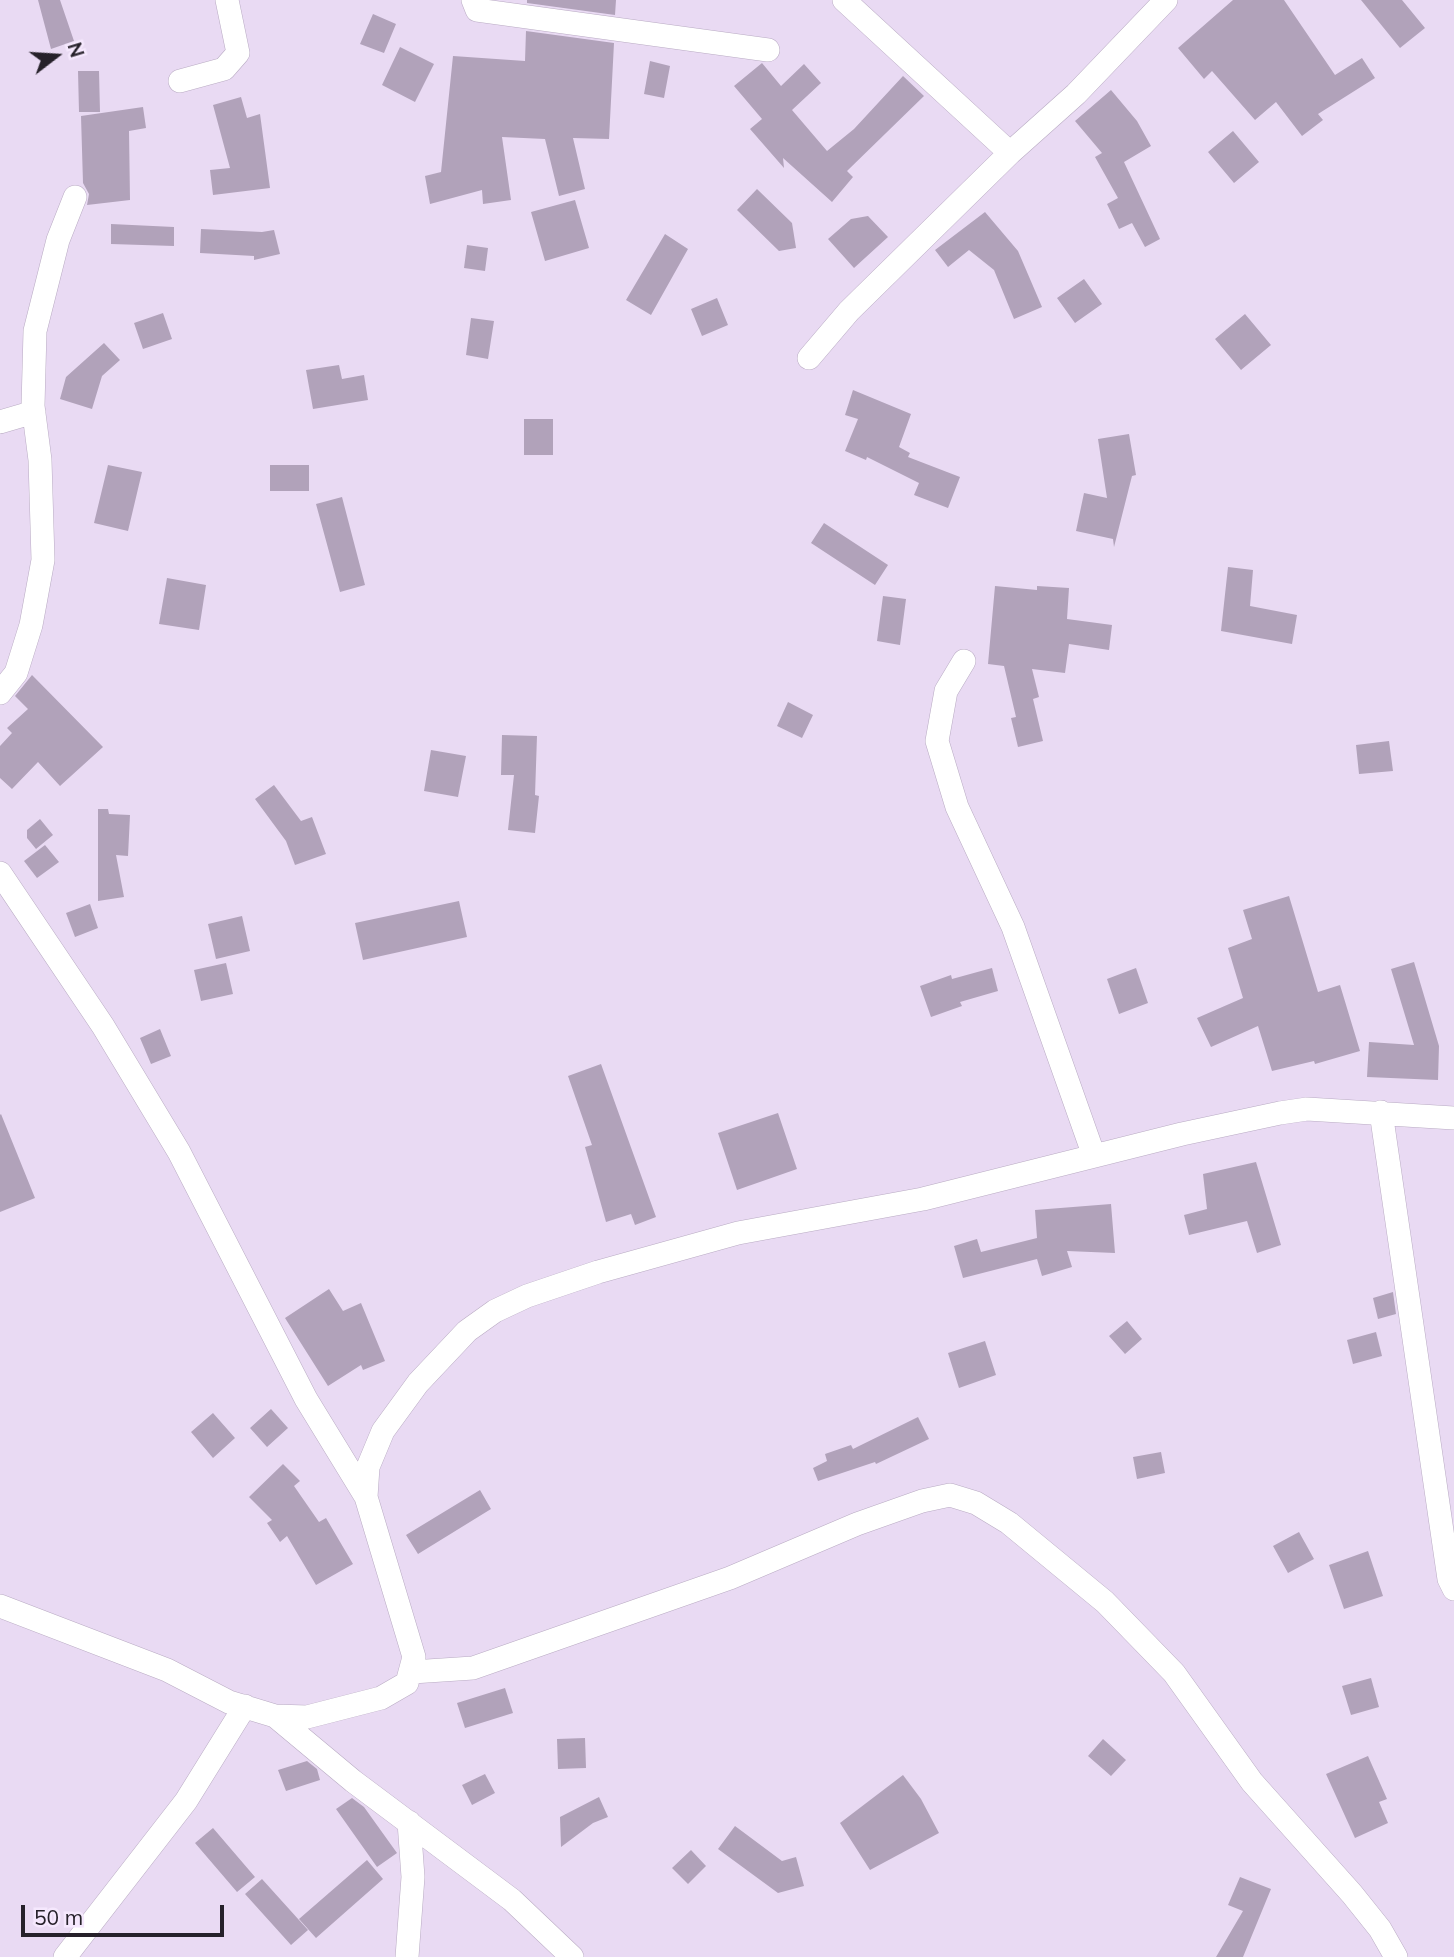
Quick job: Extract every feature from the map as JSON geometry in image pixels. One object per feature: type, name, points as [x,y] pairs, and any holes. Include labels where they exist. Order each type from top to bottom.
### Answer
[{"type":"street","points":[[180,81],[224,69],[238,53],[227,0]]},
{"type":"street","points":[[472,0],[477,10],[768,50]]},
{"type":"street","points":[[844,0],[1010,153]]},
{"type":"street","points":[[809,358],[849,311],[1010,153],[1076,94],[1166,0]]},
{"type":"street","points":[[0,693],[16,673],[31,625],[43,560],[40,460],[34,412],[35,331],[58,240],[75,197]]},
{"type":"street","points":[[0,422],[34,412]]},
{"type":"street","points":[[964,661],[946,691],[937,741],[957,807],[1013,927],[1094,1156]]},
{"type":"street","points":[[0,873],[103,1026],[179,1152],[306,1399],[366,1497],[407,1625],[414,1657],[412,1672],[407,1683],[381,1698],[307,1717],[275,1716],[229,1702],[167,1670],[0,1606]]},
{"type":"street","points":[[366,1497],[368,1467],[383,1431],[418,1384],[467,1331],[495,1311],[527,1296],[738,1233],[923,1199],[1280,1113],[1307,1110],[1381,1112],[1454,1118]]},
{"type":"street","points":[[1381,1112],[1449,1579],[1454,1589]]},
{"type":"street","points":[[412,1672],[473,1668],[730,1578],[857,1524],[922,1501],[950,1495],[976,1503],[1009,1523],[1105,1602],[1174,1673],[1252,1782],[1352,1894],[1380,1929],[1396,1957]]},
{"type":"street","points":[[65,1957],[186,1801],[245,1706]]},
{"type":"street","points":[[275,1716],[353,1781],[512,1900],[572,1957]]},
{"type":"street","points":[[407,1957],[413,1877],[409,1822]]},
{"type":"building","points":[[38,0],[60,0],[74,41],[51,49]]},
{"type":"building","points":[[527,0],[616,0],[615,15],[527,3]]},
{"type":"building","points":[[1233,0],[1284,0],[1335,75],[1362,58],[1375,78],[1318,114],[1323,120],[1302,136],[1276,102],[1255,120],[1212,71],[1204,79],[1178,48]]},
{"type":"building","points":[[1361,0],[1402,0],[1425,28],[1400,48]]},
{"type":"building","points":[[373,14],[396,24],[384,53],[360,44]]},
{"type":"building","points":[[526,31],[614,43],[609,139],[573,138],[585,189],[559,196],[545,139],[502,137],[511,200],[483,204],[482,190],[430,204],[425,176],[441,172],[453,56],[525,61]]},
{"type":"building","points":[[400,47],[434,64],[415,102],[382,85]]},
{"type":"building","points":[[650,61],[670,66],[664,98],[644,94]]},
{"type":"building","points":[[762,63],[781,86],[804,64],[821,83],[792,110],[827,151],[854,129],[903,76],[924,96],[847,171],[853,177],[832,202],[783,158],[784,168],[750,129],[762,119],[734,86]]},
{"type":"building","points":[[78,71],[99,71],[100,112],[79,112]]},
{"type":"building","points":[[1111,90],[1137,121],[1151,146],[1124,162],[1160,239],[1145,247],[1132,223],[1119,229],[1107,204],[1118,198],[1095,157],[1102,153],[1075,121]]},
{"type":"building","points":[[241,97],[247,118],[260,114],[270,188],[213,195],[210,170],[230,168],[213,105]]},
{"type":"building","points":[[143,107],[146,128],[129,131],[130,200],[87,205],[89,194],[83,183],[81,116]]},
{"type":"building","points":[[1233,131],[1259,162],[1234,183],[1208,152]]},
{"type":"building","points":[[757,189],[792,223],[796,248],[779,251],[737,210]]},
{"type":"building","points":[[575,200],[589,248],[545,261],[531,212]]},
{"type":"building","points":[[985,212],[1018,251],[1042,307],[1014,319],[994,270],[969,250],[948,267],[935,250]]},
{"type":"building","points":[[868,216],[888,237],[854,268],[828,239],[851,219]]},
{"type":"building","points":[[111,224],[174,227],[174,246],[111,244]]},
{"type":"building","points":[[201,229],[262,232],[274,230],[280,254],[254,260],[254,256],[200,253]]},
{"type":"building","points":[[665,234],[688,249],[651,315],[626,300]]},
{"type":"building","points":[[467,245],[488,248],[485,271],[464,268]]},
{"type":"building","points":[[1084,279],[1102,304],[1075,323],[1057,298]]},
{"type":"building","points":[[717,298],[728,325],[702,336],[691,309]]},
{"type":"building","points":[[163,313],[172,339],[143,349],[134,323]]},
{"type":"building","points":[[1245,314],[1271,345],[1241,370],[1215,339]]},
{"type":"building","points":[[471,318],[494,321],[488,359],[466,355]]},
{"type":"building","points":[[104,343],[120,360],[102,376],[92,409],[60,399],[66,377]]},
{"type":"building","points":[[339,365],[342,379],[364,375],[368,400],[313,409],[306,370]]},
{"type":"building","points":[[853,390],[911,414],[899,447],[910,453],[908,457],[960,477],[948,508],[914,495],[919,483],[867,457],[866,460],[845,451],[858,419],[845,415]]},
{"type":"building","points":[[524,419],[553,419],[553,455],[524,455]]},
{"type":"building","points":[[1129,434],[1136,475],[1132,476],[1114,547],[1113,539],[1076,531],[1084,493],[1107,498],[1098,439]]},
{"type":"building","points":[[108,465],[142,472],[128,531],[94,523]]},
{"type":"building","points":[[270,465],[309,465],[309,491],[270,491]]},
{"type":"building","points":[[342,497],[365,585],[340,592],[316,504]]},
{"type":"building","points":[[824,523],[888,565],[875,585],[811,543]]},
{"type":"building","points":[[1228,567],[1253,570],[1250,606],[1297,615],[1292,644],[1221,631]]},
{"type":"building","points":[[167,578],[206,585],[199,630],[159,624]]},
{"type":"building","points":[[995,586],[1037,590],[1037,586],[1069,588],[1067,619],[1112,625],[1109,650],[1069,644],[1065,673],[1032,669],[1039,697],[1033,699],[1043,741],[1018,747],[1011,718],[1016,717],[1004,666],[988,664]]},
{"type":"building","points":[[883,596],[906,599],[900,645],[877,641]]},
{"type":"building","points":[[32,675],[103,747],[60,786],[38,762],[12,789],[0,778],[0,746],[12,733],[7,728],[28,709],[15,696]]},
{"type":"building","points":[[788,702],[813,715],[802,738],[777,726]]},
{"type":"building","points":[[502,735],[537,736],[535,795],[539,796],[535,833],[508,830],[514,775],[501,775]]},
{"type":"building","points":[[1389,741],[1393,771],[1359,774],[1356,745]]},
{"type":"building","points":[[431,750],[466,756],[458,797],[424,791]]},
{"type":"building","points":[[274,785],[301,821],[312,817],[326,854],[295,865],[286,841],[255,799]]},
{"type":"building","points":[[98,809],[108,809],[109,814],[130,815],[128,856],[116,855],[124,897],[98,901]]},
{"type":"building","points":[[40,819],[53,835],[36,849],[27,838],[27,830]]},
{"type":"building","points":[[45,845],[59,862],[37,878],[24,861]]},
{"type":"building","points":[[1289,896],[1318,992],[1340,985],[1360,1051],[1315,1064],[1314,1061],[1272,1071],[1258,1026],[1211,1047],[1197,1018],[1243,998],[1228,948],[1252,939],[1243,910]]},
{"type":"building","points":[[459,901],[467,937],[363,960],[355,923]]},
{"type":"building","points":[[90,904],[98,928],[75,937],[66,913]]},
{"type":"building","points":[[242,916],[250,951],[216,959],[208,924]]},
{"type":"building","points":[[1414,962],[1439,1046],[1438,1080],[1367,1077],[1369,1042],[1414,1045],[1391,969]]},
{"type":"building","points":[[226,963],[233,994],[201,1001],[194,970]]},
{"type":"building","points":[[992,968],[998,991],[960,1002],[962,1006],[931,1017],[920,986],[951,975],[952,979]]},
{"type":"building","points":[[1136,968],[1148,1003],[1119,1014],[1107,979]]},
{"type":"building","points":[[160,1029],[171,1056],[151,1064],[140,1038]]},
{"type":"building","points":[[601,1064],[656,1217],[635,1225],[631,1214],[606,1222],[585,1147],[592,1145],[568,1076]]},
{"type":"building","points":[[778,1113],[797,1169],[737,1190],[718,1133]]},
{"type":"building","points":[[0,1115],[35,1198],[0,1212]]},
{"type":"building","points":[[1256,1162],[1281,1245],[1257,1253],[1247,1221],[1189,1235],[1184,1215],[1207,1209],[1203,1174]]},
{"type":"building","points":[[1111,1204],[1115,1253],[1067,1251],[1072,1267],[1042,1276],[1037,1259],[963,1278],[954,1246],[977,1239],[981,1252],[1037,1238],[1035,1210]]},
{"type":"building","points":[[329,1289],[343,1311],[361,1303],[385,1361],[363,1370],[361,1365],[328,1386],[285,1318]]},
{"type":"building","points":[[1393,1292],[1396,1314],[1378,1319],[1373,1298]]},
{"type":"building","points":[[1127,1321],[1142,1339],[1125,1354],[1109,1336]]},
{"type":"building","points":[[1376,1332],[1382,1356],[1353,1364],[1347,1340]]},
{"type":"building","points":[[985,1341],[996,1375],[959,1388],[948,1353]]},
{"type":"building","points":[[271,1409],[288,1428],[267,1447],[250,1428]]},
{"type":"building","points":[[213,1413],[235,1438],[213,1458],[191,1432]]},
{"type":"building","points":[[918,1417],[929,1439],[876,1464],[875,1462],[818,1481],[813,1468],[827,1461],[825,1454],[851,1445],[853,1449]]},
{"type":"building","points":[[1161,1452],[1165,1473],[1137,1479],[1133,1457]]},
{"type":"building","points":[[283,1464],[300,1481],[294,1486],[319,1522],[326,1518],[353,1564],[316,1585],[287,1536],[280,1542],[267,1523],[272,1520],[249,1497]]},
{"type":"building","points":[[480,1490],[491,1509],[418,1554],[406,1535]]},
{"type":"building","points":[[1299,1532],[1314,1559],[1288,1573],[1273,1546]]},
{"type":"building","points":[[1368,1551],[1383,1596],[1344,1609],[1329,1565]]},
{"type":"building","points":[[1371,1678],[1379,1707],[1351,1715],[1342,1686]]},
{"type":"building","points":[[505,1688],[513,1713],[465,1728],[457,1703]]},
{"type":"building","points":[[585,1738],[586,1768],[558,1769],[557,1739]]},
{"type":"building","points":[[1103,1739],[1126,1760],[1111,1776],[1088,1756]]},
{"type":"building","points":[[1368,1756],[1387,1799],[1379,1802],[1388,1823],[1355,1838],[1326,1774]]},
{"type":"building","points":[[307,1761],[317,1769],[320,1780],[286,1791],[278,1770]]},
{"type":"building","points":[[485,1774],[495,1793],[472,1805],[462,1785]]},
{"type":"building","points":[[903,1775],[921,1799],[939,1833],[870,1870],[840,1823]]},
{"type":"building","points":[[599,1797],[608,1817],[593,1823],[561,1847],[560,1817]]},
{"type":"building","points":[[352,1798],[364,1807],[397,1853],[377,1867],[336,1809]]},
{"type":"building","points":[[735,1826],[782,1861],[796,1857],[804,1886],[778,1893],[718,1849]]},
{"type":"building","points":[[213,1828],[255,1877],[237,1892],[195,1843]]},
{"type":"building","points":[[691,1850],[706,1866],[688,1884],[672,1868]]},
{"type":"building","points":[[367,1860],[383,1879],[316,1938],[299,1919]]},
{"type":"building","points":[[1240,1877],[1271,1889],[1243,1957],[1216,1957],[1243,1911],[1228,1905]]},
{"type":"building","points":[[262,1879],[308,1930],[291,1945],[245,1894]]}]
